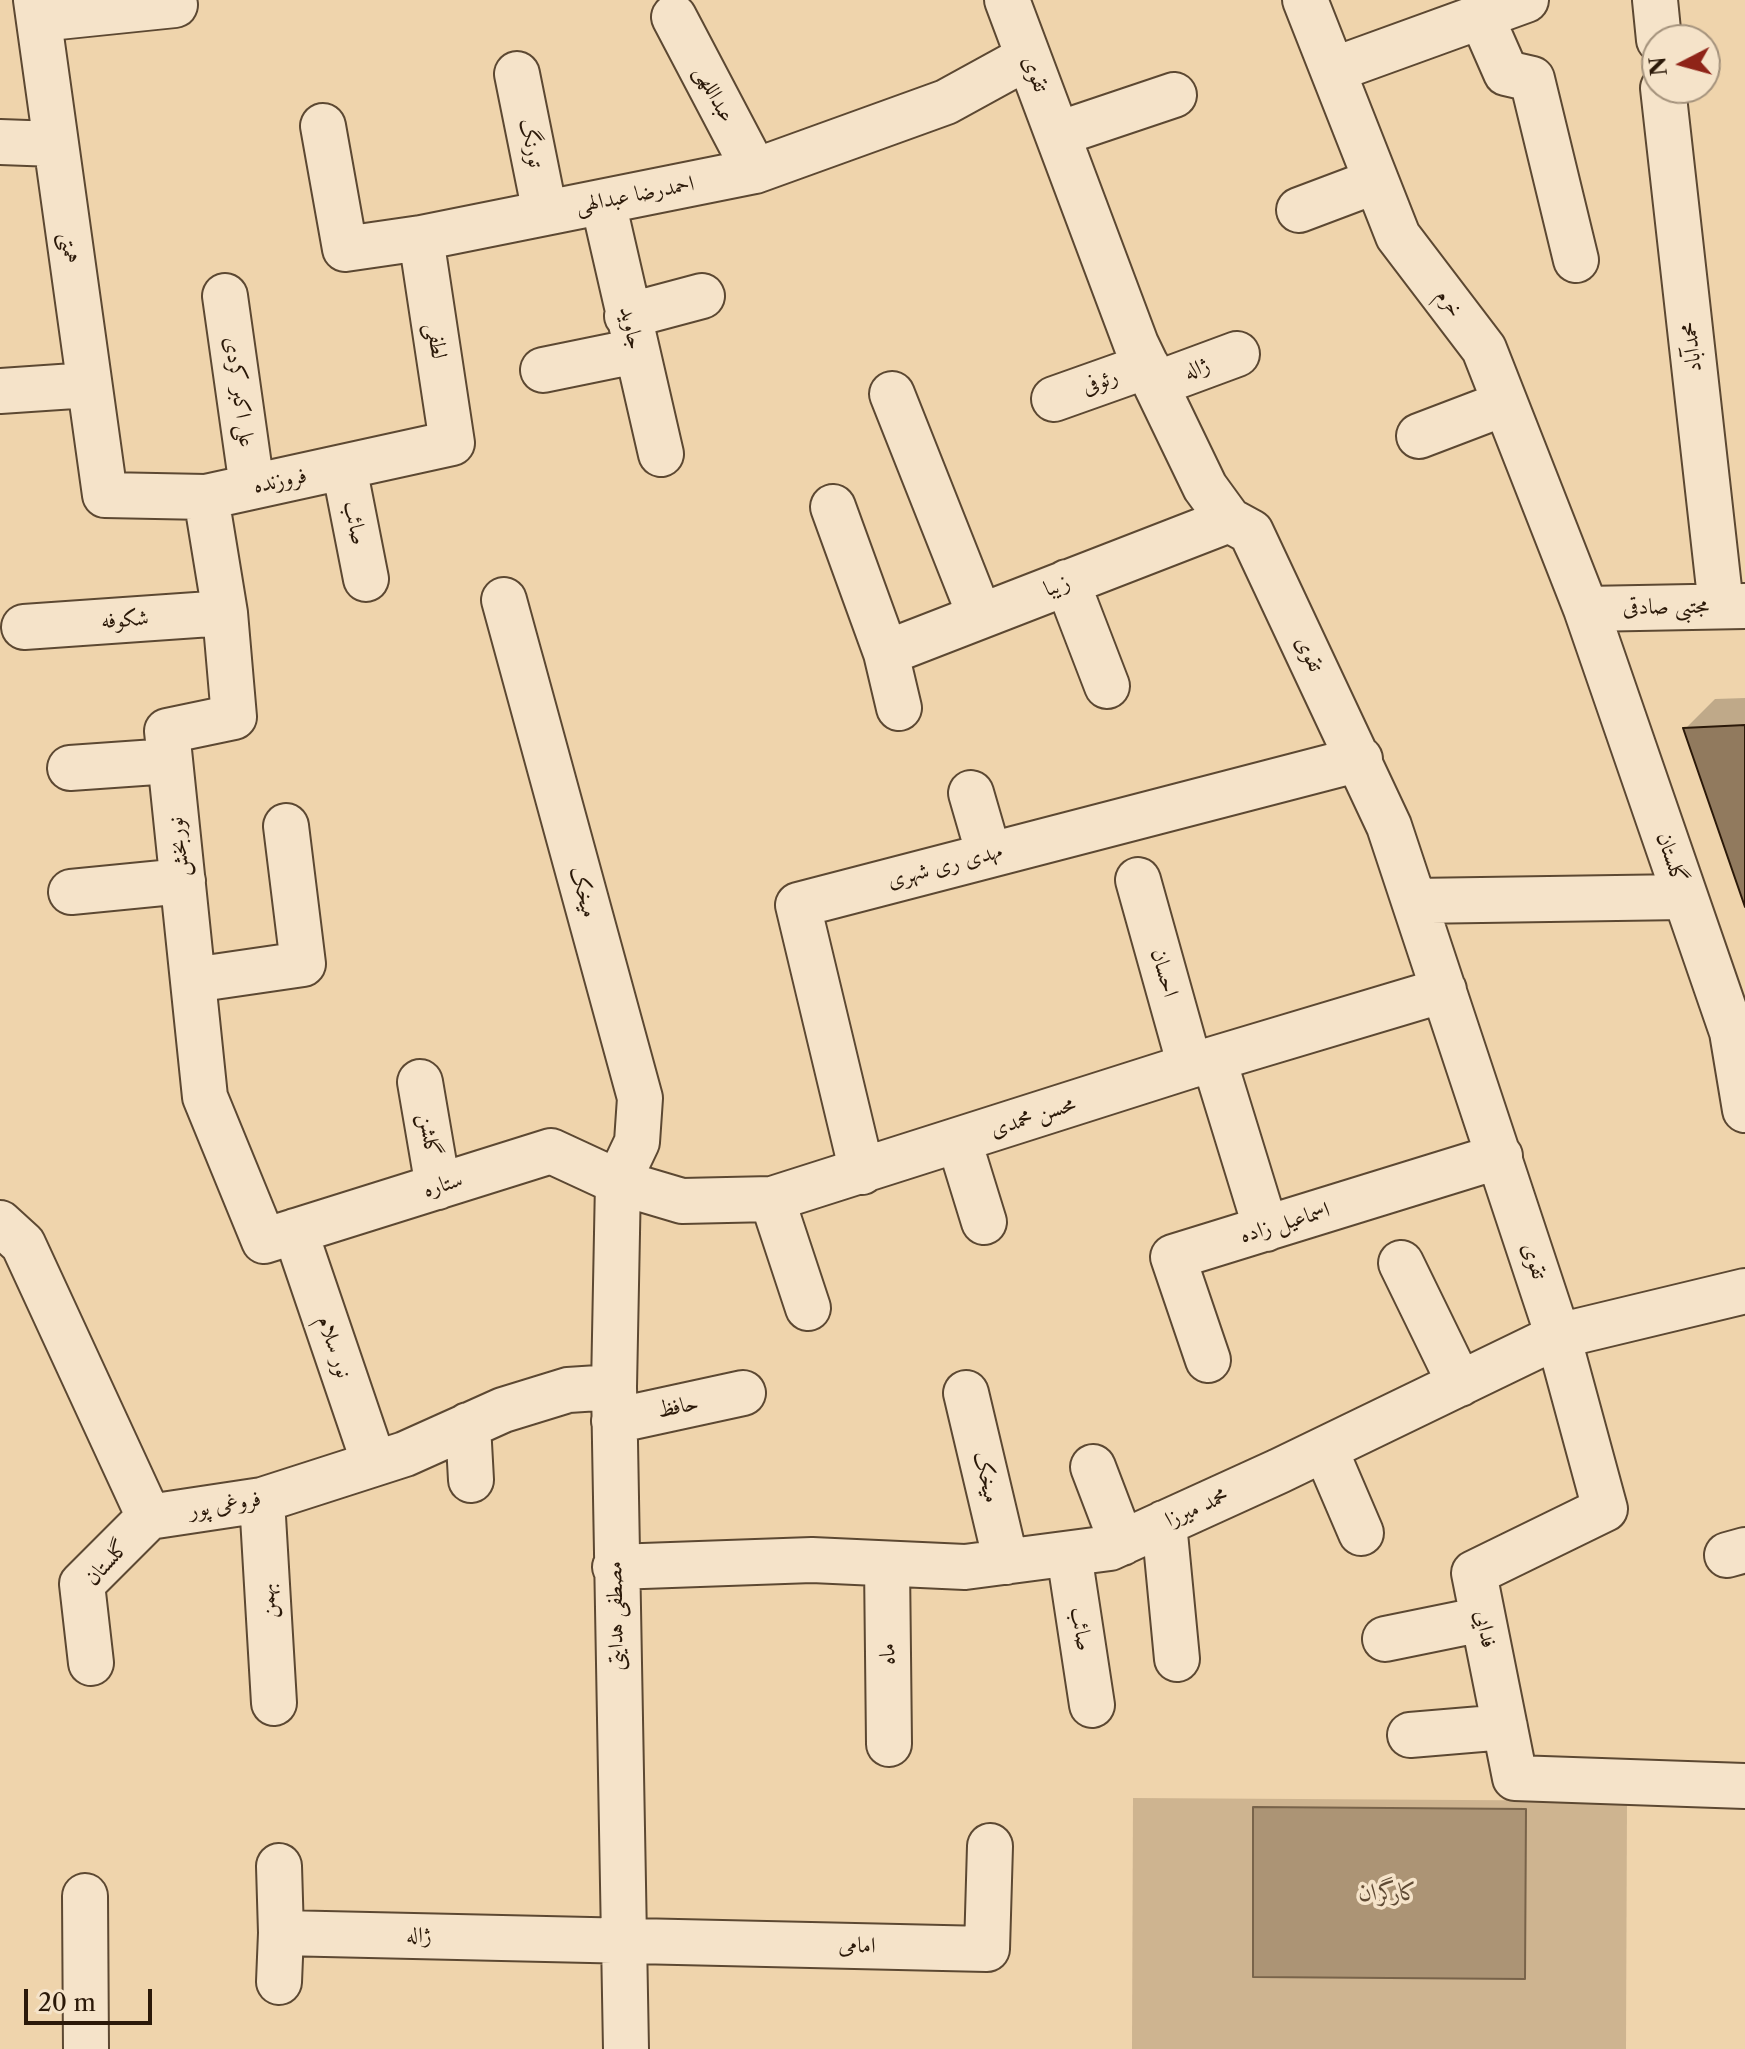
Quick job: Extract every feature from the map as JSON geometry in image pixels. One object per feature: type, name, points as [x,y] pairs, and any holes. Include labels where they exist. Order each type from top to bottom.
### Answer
[{"type":"street","name":"تقوی","points":[[1007,0],[1152,375],[1205,487],[1229,520],[1251,532],[1389,826],[1558,1336]]},
{"type":"street","name":"خرم","points":[[1305,0],[1398,236],[1484,349],[1586,609]]},
{"type":"street","points":[[1333,70],[1526,0]]},
{"type":"street","points":[[1655,0],[1657,24]]},
{"type":"street","points":[[37,10],[175,5]]},
{"type":"street","name":"همتی","points":[[37,10],[105,495]]},
{"type":"street","points":[[1481,16],[1506,73],[1532,79],[1576,260]]},
{"type":"street","name":"عبداللهی","points":[[674,17],[755,171]]},
{"type":"street","name":"احمدرضا عبدالهی","points":[[323,126],[345,249],[421,238],[755,171],[946,102],[1028,57]]},
{"type":"street","name":"تورنگ","points":[[517,74],[545,213]]},
{"type":"street","points":[[1058,134],[1174,95]]},
{"type":"street","name":"محمدآباد","points":[[1665,104],[1733,606]]},
{"type":"street","points":[[0,142],[55,144]]},
{"type":"street","points":[[1299,210],[1376,181]]},
{"type":"street","name":"جاوید","points":[[603,202],[661,454]]},
{"type":"street","name":"لطفی","points":[[421,238],[452,443]]},
{"type":"street","name":"علی اکبر کردی","points":[[225,296],[252,487]]},
{"type":"street","points":[[543,370],[632,334],[702,296]]},
{"type":"street","name":"ژاله","points":[[1152,375],[1237,354]]},
{"type":"street","name":"رئوفی","points":[[1054,399],[1152,375]]},
{"type":"street","points":[[0,391],[89,385]]},
{"type":"street","points":[[892,394],[980,616]]},
{"type":"street","points":[[1419,436],[1503,404]]},
{"type":"street","name":"فروزنده","points":[[105,495],[206,497],[452,443]]},
{"type":"street","name":"صائب","points":[[344,467],[366,579]]},
{"type":"street","name":"نوربخش","points":[[206,497],[225,613],[234,717],[167,731],[205,1097],[279,1236]]},
{"type":"street","points":[[833,507],[886,653],[899,708]]},
{"type":"street","name":"زیبا","points":[[886,653],[1229,520]]},
{"type":"street","points":[[1067,582],[1107,686]]},
{"type":"street","name":"میخک","points":[[504,600],[640,1098],[637,1142],[618,1182]]},
{"type":"street","name":"مجتبی صادقی","points":[[1586,609],[1733,606]]},
{"type":"street","name":"گلستان","points":[[1586,609],[1732,1032],[1745,1110]]},
{"type":"street","name":"شکوفه","points":[[24,627],[225,613]]},
{"type":"street","name":"مهدی ری شهری","points":[[862,1172],[798,905],[1360,759]]},
{"type":"street","points":[[70,768],[170,761]]},
{"type":"street","points":[[971,793],[989,855]]},
{"type":"street","points":[[193,980],[303,964],[286,826]]},
{"type":"street","name":"احسان","points":[[1138,880],[1202,1063],[1266,1229]]},
{"type":"street","points":[[71,892],[183,881]]},
{"type":"street","points":[[1414,901],[1684,897]]},
{"type":"street","name":"محسن محمدی","points":[[618,1182],[682,1201],[772,1199],[1444,990]]},
{"type":"street","name":"گلشن","points":[[420,1082],[438,1187]]},
{"type":"street","points":[[959,1141],[984,1222]]},
{"type":"street","name":"ستاره","points":[[279,1236],[551,1151],[618,1182]]},
{"type":"street","name":"اسماعیل زاده","points":[[1208,1360],[1173,1257],[1500,1156]]},
{"type":"street","name":"مصطفی هدایتی","points":[[618,1182],[615,1567],[626,2049]]},
{"type":"street","points":[[772,1199],[808,1308]]},
{"type":"street","points":[[0,1223],[23,1244],[149,1517]]},
{"type":"street","name":"نور سلام","points":[[279,1236],[374,1463]]},
{"type":"street","points":[[1401,1263],[1460,1384]]},
{"type":"street","name":"محمد میرزا","points":[[615,1567],[812,1560],[965,1567],[1110,1548],[1325,1449],[1558,1336],[1745,1291]]},
{"type":"street","name":"فدایی","points":[[1558,1336],[1605,1509],[1474,1573],[1515,1778],[1745,1786]]},
{"type":"street","name":"فروغی پور","points":[[149,1517],[262,1500],[405,1454],[503,1410],[568,1390],[614,1404]]},
{"type":"street","name":"حافظ","points":[[614,1404],[743,1393]]},
{"type":"street","name":"میخک","points":[[966,1393],[1006,1562]]},
{"type":"street","points":[[468,1425],[471,1480]]},
{"type":"street","points":[[1325,1449],[1361,1533]]},
{"type":"street","points":[[1093,1467],[1122,1543]]},
{"type":"street","name":"بهمن","points":[[262,1500],[274,1703]]},
{"type":"street","name":"گلستان","points":[[91,1663],[82,1584],[149,1517]]},
{"type":"street","points":[[1164,1523],[1177,1659]]},
{"type":"street","name":"صائب","points":[[1069,1554],[1092,1705]]},
{"type":"street","name":"ماه","points":[[887,1564],[889,1744]]},
{"type":"street","points":[[1385,1639],[1483,1619]]},
{"type":"street","points":[[1410,1735],[1505,1727]]},
{"type":"street","name":"امامی","points":[[623,1940],[987,1949],[990,1846]]},
{"type":"street","points":[[279,1866],[279,1982]]},
{"type":"street","points":[[85,1896],[86,2049]]},
{"type":"street","name":"ژاله","points":[[281,1933],[623,1940]]},
{"type":"shaded area","points":[[1133,1798],[1627,1801],[1626,2049],[1132,2049]]},
{"type":"water","name":"کارگران","points":[[1253,1807],[1526,1809],[1525,1979],[1253,1977]]},
{"type":"building","points":[[1745,725],[1745,907],[1683,728]]}]
